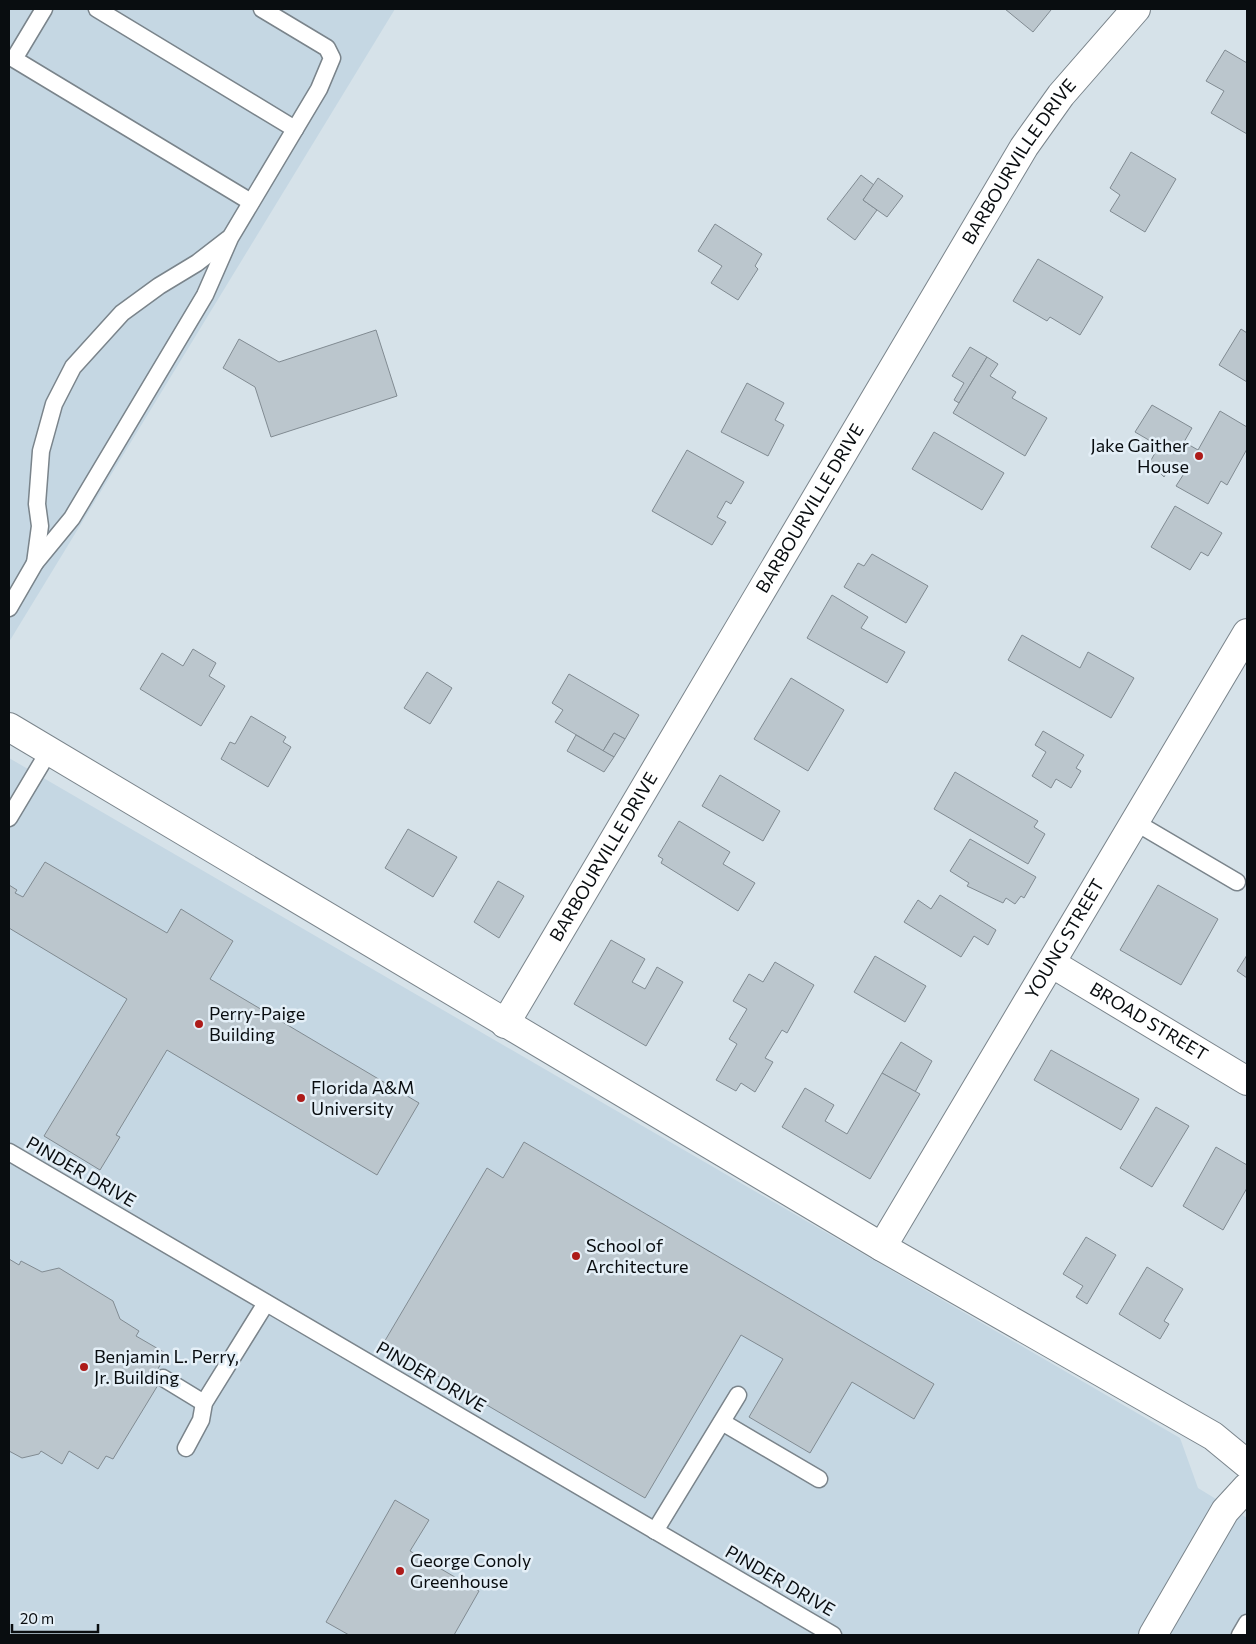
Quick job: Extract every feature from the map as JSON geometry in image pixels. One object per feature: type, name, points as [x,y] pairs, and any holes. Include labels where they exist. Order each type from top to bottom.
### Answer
[{"type":"street","name":"BARBOURVILLE DRIVE","points":[[505,1024],[1024,147],[1061,95],[1136,9]]},
{"type":"street","name":"YOUNG STREET","points":[[882,1247],[1247,633]]},
{"type":"street","points":[[9,727],[882,1247],[1213,1436],[1247,1464]]},
{"type":"street","name":"BROAD STREET","points":[[1051,963],[1247,1080]]},
{"type":"street","points":[[1153,1635],[1225,1511],[1247,1487]]},
{"type":"lane","points":[[44,9],[14,59],[252,202]]},
{"type":"lane","points":[[97,9],[295,129]]},
{"type":"lane","points":[[9,608],[36,563],[72,518],[205,295],[230,238],[319,89],[332,58],[327,48],[262,9]]},
{"type":"lane","points":[[36,563],[40,526],[37,504],[41,451],[54,404],[74,368],[122,314],[230,238]]},
{"type":"lane","points":[[9,818],[49,751]]},
{"type":"lane","points":[[1135,822],[1237,882]]},
{"type":"lane","name":"PINDER DRIVE","points":[[9,1152],[833,1635]]},
{"type":"lane","points":[[186,1448],[201,1420],[204,1403],[266,1303]]},
{"type":"lane","points":[[163,1378],[204,1403]]},
{"type":"lane","points":[[655,1531],[738,1395]]},
{"type":"lane","points":[[722,1422],[819,1479]]},
{"type":"lane","points":[[1240,1635],[1247,1623]]},
{"type":"shaded area","points":[[9,9],[395,9],[9,642]]},
{"type":"shaded area","name":"Florida A&M University","points":[[9,758],[1180,1438],[1198,1488],[1247,1518],[1247,1635],[9,1635]]},
{"type":"building","points":[[1005,9],[1050,9],[1051,10],[1033,32]]},
{"type":"building","points":[[1225,50],[1247,63],[1247,134],[1211,113],[1224,91],[1206,81]]},
{"type":"building","points":[[1131,152],[1176,179],[1145,232],[1110,211],[1120,195],[1110,188]]},
{"type":"building","points":[[861,175],[874,185],[863,200],[877,210],[855,240],[827,219]]},
{"type":"building","points":[[878,178],[903,196],[887,217],[863,200]]},
{"type":"building","points":[[715,224],[762,254],[755,266],[758,269],[738,300],[711,283],[722,266],[698,251]]},
{"type":"building","points":[[1038,259],[1103,297],[1080,335],[1050,317],[1047,321],[1013,301]]},
{"type":"building","points":[[1241,329],[1247,333],[1247,382],[1219,365]]},
{"type":"building","points":[[376,330],[397,396],[271,437],[255,387],[223,368],[239,339],[279,362]]},
{"type":"building","points":[[970,347],[987,357],[959,403],[954,400],[964,383],[952,376]]},
{"type":"building","points":[[987,357],[998,364],[990,376],[1016,392],[1012,398],[1047,418],[1025,456],[953,413]]},
{"type":"building","points":[[747,383],[784,403],[775,420],[784,425],[768,456],[721,432]]},
{"type":"building","name":"Jake Gaither House","points":[[1152,405],[1192,428],[1184,442],[1198,450],[1220,411],[1247,427],[1247,449],[1227,485],[1221,481],[1208,504],[1176,486],[1185,472],[1172,464],[1164,477],[1150,462],[1159,446],[1135,432]]},
{"type":"building","points":[[934,432],[1004,473],[982,510],[912,469]]},
{"type":"building","points":[[687,450],[744,482],[731,504],[726,501],[717,517],[726,522],[712,545],[652,511]]},
{"type":"building","points":[[1175,506],[1222,533],[1208,556],[1201,552],[1190,570],[1151,547]]},
{"type":"building","points":[[872,554],[928,586],[906,623],[844,587],[858,563],[864,566]]},
{"type":"building","points":[[832,595],[868,617],[861,628],[905,652],[887,683],[807,638]]},
{"type":"building","points":[[1022,635],[1080,668],[1088,652],[1134,678],[1111,718],[1008,660]]},
{"type":"building","points":[[193,649],[216,663],[209,676],[225,686],[201,726],[140,689],[162,653],[183,666]]},
{"type":"building","points":[[427,672],[452,688],[430,724],[404,708]]},
{"type":"building","points":[[569,674],[639,715],[625,739],[614,733],[603,751],[555,722],[563,710],[552,703]]},
{"type":"building","points":[[791,678],[844,710],[808,771],[754,739]]},
{"type":"building","points":[[251,716],[286,737],[283,742],[291,747],[268,787],[221,759],[230,742],[235,744]]},
{"type":"building","points":[[1043,731],[1084,755],[1076,768],[1081,771],[1071,788],[1056,779],[1051,788],[1032,776],[1046,752],[1035,745]]},
{"type":"building","points":[[614,733],[625,739],[614,757],[603,751]]},
{"type":"building","points":[[576,735],[614,757],[604,772],[567,751]]},
{"type":"building","points":[[955,772],[1038,821],[1034,827],[1045,834],[1028,864],[934,809]]},
{"type":"building","points":[[720,775],[780,811],[763,841],[702,806]]},
{"type":"building","points":[[679,821],[730,852],[723,864],[755,883],[738,911],[661,863],[663,859],[658,856]]},
{"type":"building","points":[[408,829],[457,857],[433,897],[385,868]]},
{"type":"building","points":[[970,839],[1036,877],[1024,898],[1021,896],[1015,904],[1006,898],[1003,903],[967,886],[969,883],[950,871]]},
{"type":"building","name":"Perry-Paige Building","points":[[45,862],[167,933],[181,909],[233,941],[210,979],[419,1103],[377,1175],[167,1050],[116,1135],[120,1137],[100,1170],[44,1136],[127,999],[9,928],[9,885],[17,890],[15,893],[23,897]]},
{"type":"building","points":[[498,881],[524,896],[499,938],[474,922]]},
{"type":"building","points":[[1158,885],[1218,919],[1181,985],[1120,950]]},
{"type":"building","points":[[940,895],[996,930],[988,945],[974,936],[961,957],[904,922],[918,900],[931,909]]},
{"type":"building","points":[[611,940],[645,959],[632,982],[645,989],[657,967],[683,982],[646,1046],[574,1004]]},
{"type":"building","points":[[1247,955],[1247,978],[1237,971]]},
{"type":"building","points":[[875,956],[926,986],[905,1022],[854,992]]},
{"type":"building","points":[[775,962],[814,985],[787,1033],[782,1030],[765,1058],[773,1062],[755,1092],[741,1083],[736,1091],[716,1080],[737,1044],[729,1039],[747,1009],[733,1001],[749,974],[763,982]]},
{"type":"building","points":[[901,1042],[932,1061],[915,1092],[882,1073]]},
{"type":"building","points":[[1051,1050],[1139,1099],[1121,1130],[1034,1080]]},
{"type":"building","points":[[882,1073],[920,1094],[870,1179],[782,1127],[805,1088],[834,1105],[825,1121],[847,1134]]},
{"type":"building","points":[[1156,1107],[1189,1126],[1152,1187],[1120,1168]]},
{"type":"building","name":"School of Architecture","points":[[524,1142],[934,1384],[914,1419],[852,1382],[810,1453],[749,1417],[783,1359],[741,1335],[645,1498],[383,1344],[487,1168],[503,1178]]},
{"type":"building","points":[[1216,1147],[1247,1165],[1247,1188],[1223,1230],[1183,1206]]},
{"type":"building","points":[[1086,1237],[1116,1255],[1087,1304],[1076,1297],[1083,1286],[1063,1274]]},
{"type":"building","name":"Benjamin L. Perry, Jr. Building","points":[[9,1259],[19,1265],[21,1261],[42,1272],[59,1268],[113,1301],[120,1319],[139,1331],[136,1336],[167,1354],[151,1380],[158,1385],[113,1459],[106,1456],[98,1469],[69,1451],[62,1464],[41,1451],[39,1454],[22,1458],[9,1451]]},
{"type":"building","points":[[1147,1267],[1183,1289],[1164,1321],[1169,1324],[1160,1339],[1119,1314]]},
{"type":"building","name":"George Conoly Greenhouse","points":[[395,1500],[429,1520],[410,1551],[479,1591],[454,1635],[349,1635],[326,1622]]},
{"type":"place","name":"Jake Gaither House","points":[[1199,456]]},
{"type":"place","name":"Perry-Paige Building","points":[[199,1024]]},
{"type":"place","name":"Florida A&M University","points":[[301,1098]]},
{"type":"place","name":"School of Architecture","points":[[576,1256]]},
{"type":"place","name":"Benjamin L. Perry, Jr. Building","points":[[84,1367]]},
{"type":"place","name":"George Conoly Greenhouse","points":[[400,1571]]}]
